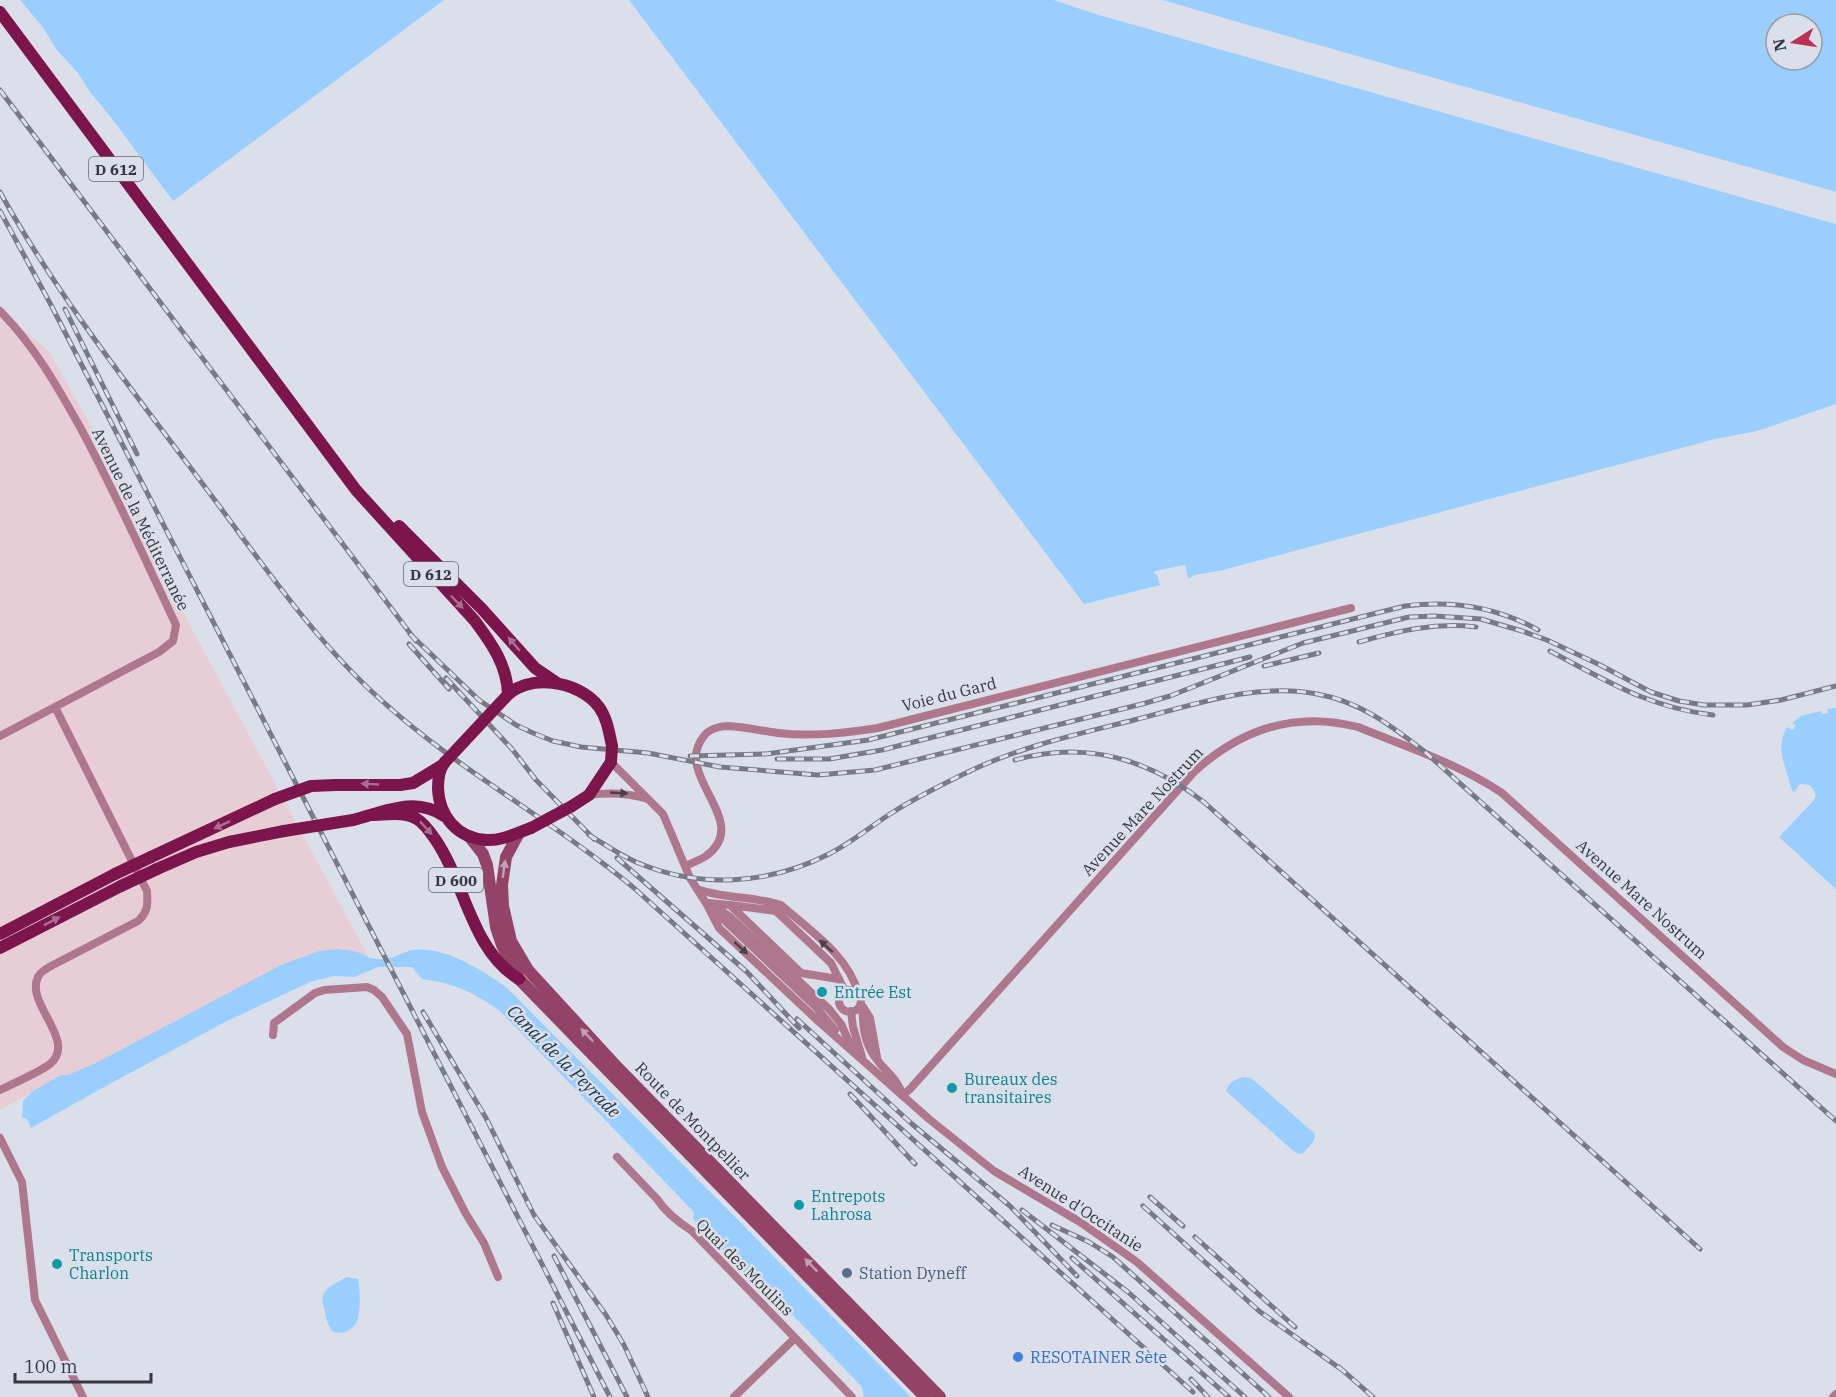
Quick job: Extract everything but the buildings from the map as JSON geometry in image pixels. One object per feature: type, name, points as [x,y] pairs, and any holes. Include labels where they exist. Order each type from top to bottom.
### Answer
[{"type":"main road","name":"D 612","points":[[0,12],[356,490],[481,629],[503,666],[507,678],[505,697]]},
{"type":"main road","name":"D 612","points":[[336,462],[482,609],[535,668],[557,683]]},
{"type":"main road","points":[[542,682],[557,683],[590,697],[599,707],[607,722],[612,746],[611,762],[589,795],[531,828],[501,838],[487,840],[469,836],[454,827],[444,816],[438,798],[438,782],[443,764],[505,697],[520,688],[542,682]]},
{"type":"main road","name":"D 600","points":[[0,948],[118,880],[151,857],[274,800],[311,786],[413,783],[443,764]]},
{"type":"main road","name":"D 600","points":[[0,934],[118,880],[157,869],[196,852],[229,842],[353,820],[408,805],[435,809],[444,816]]},
{"type":"main road","name":"D 600","points":[[372,815],[402,815],[416,818],[428,828],[445,853],[481,935],[510,973],[519,979]]},
{"type":"main road","name":"Route de Montpellier","points":[[519,832],[506,857],[502,885],[503,906],[511,941],[528,970],[617,1067],[940,1397]]},
{"type":"main road","name":"Route de Montpellier","points":[[469,836],[483,854],[487,865],[496,927],[519,979],[925,1397]]},
{"type":"street","name":"Avenue de la Méditerranée","points":[[0,311],[22,334],[67,404],[107,477],[176,625],[173,641],[159,652],[0,736]]},
{"type":"street","name":"Voie du Gard","points":[[685,866],[705,856],[715,847],[721,837],[722,824],[695,763],[697,746],[710,731],[728,726],[780,734],[816,735],[878,728],[1352,608]]},
{"type":"street","points":[[0,1090],[50,1064],[57,1054],[58,1043],[36,994],[36,984],[40,974],[51,966],[138,921],[145,914],[148,904],[147,891],[56,707]]},
{"type":"street","name":"Avenue Mare Nostrum","points":[[903,1095],[1210,757],[1244,736],[1268,727],[1294,722],[1317,721],[1358,727],[1486,783],[1502,794],[1783,1047],[1803,1060],[1836,1074]]},
{"type":"street","name":"Avenue d'Occitanie","points":[[611,762],[663,814],[685,866],[719,928],[817,1020],[994,1171],[1099,1235],[1137,1262],[1289,1397]]},
{"type":"street","points":[[589,795],[628,793],[649,799]]},
{"type":"street","points":[[697,889],[712,895],[769,901],[781,905],[844,962],[854,979],[868,1045],[877,1061],[900,1084],[903,1095]]},
{"type":"street","points":[[706,903],[777,911],[831,963],[845,991]]},
{"type":"street","name":"Avenue d'Occitanie","points":[[706,903],[729,916],[828,1009],[841,1024],[853,1050]]},
{"type":"street","points":[[730,905],[801,973],[837,979]]},
{"type":"street","points":[[273,1035],[274,1023],[315,993],[336,988],[367,987],[378,993],[407,1034],[422,1112],[442,1167],[484,1243],[498,1277]]},
{"type":"street","points":[[852,990],[860,1001],[856,1009],[850,1011],[844,1009],[840,1004],[840,996],[845,991],[852,990]]},
{"type":"street","points":[[850,1011],[864,1062]]},
{"type":"street","points":[[0,1138],[22,1182],[35,1300],[83,1397]]},
{"type":"street","name":"Quai des Moulins","points":[[617,1157],[676,1221],[692,1231],[852,1397]]},
{"type":"street","points":[[734,1397],[795,1338]]},
{"type":"shaded area","points":[[0,310],[49,351],[130,496],[164,577],[369,958],[359,952],[337,949],[319,951],[281,965],[96,1063],[61,1076],[0,1110]]},
{"type":"water","points":[[20,0],[444,0],[173,201],[78,73],[57,50],[42,26]]},
{"type":"water","points":[[629,0],[1054,0],[1096,14],[1836,224],[1836,404],[1757,431],[1715,439],[1223,570],[1195,575],[1188,579],[1184,565],[1155,571],[1160,585],[1084,604]]},
{"type":"water","points":[[1163,0],[1836,0],[1836,192],[1321,47]]},
{"type":"water","points":[[1836,708],[1836,889],[1779,837],[1814,800],[1816,794],[1810,785],[1800,784],[1794,792],[1791,789],[1781,751],[1783,736],[1787,727],[1793,730],[1796,725],[1792,723],[1801,716],[1821,711],[1822,714],[1828,713],[1827,709]]},
{"type":"water","name":"Canal de la Peyrade","points":[[337,949],[354,951],[377,959],[393,957],[413,950],[437,952],[475,967],[507,988],[911,1397],[864,1397],[862,1387],[783,1305],[776,1305],[693,1219],[694,1212],[499,1010],[462,989],[422,979],[412,967],[378,967],[354,977],[334,976],[310,982],[225,1022],[31,1128],[27,1119],[22,1117],[23,1101],[33,1091],[61,1075],[68,1075],[96,1063],[281,965],[319,951]]},
{"type":"water","points":[[1244,1077],[1251,1078],[1314,1133],[1313,1142],[1303,1153],[1299,1154],[1292,1150],[1226,1091],[1233,1081]]},
{"type":"water","points":[[347,1277],[358,1279],[360,1300],[358,1317],[351,1329],[337,1333],[329,1325],[323,1297],[328,1288]]},
{"type":"pier","points":[[1054,0],[1063,0],[1097,12],[1691,179],[1836,221],[1836,224],[1096,14]]},
{"type":"pier","points":[[1160,0],[1836,192],[1836,195],[1320,50],[1162,3]]},
{"type":"railway","points":[[0,90],[416,641]]},
{"type":"railway","points":[[0,192],[46,269],[124,379],[309,625],[356,676],[411,726],[442,750],[572,840],[634,888],[1193,1392]]},
{"type":"railway","points":[[0,211],[50,303],[610,1397]]},
{"type":"railway","points":[[65,309],[137,454]]},
{"type":"railway","points":[[690,756],[766,754],[868,740],[1405,606],[1439,604],[1473,607],[1506,616],[1538,630]]},
{"type":"railway","points":[[410,634],[479,700],[516,725],[553,741],[581,747],[648,753],[720,767],[818,775],[875,770],[1142,704],[1170,696],[1303,643],[1409,617],[1481,619],[1522,631],[1600,665],[1651,692],[1679,701],[1704,705],[1747,705],[1781,700],[1836,686]]},
{"type":"railway","points":[[1359,642],[1417,628],[1476,627]]},
{"type":"railway","points":[[409,644],[449,689]]},
{"type":"railway","points":[[1550,651],[1647,699],[1668,706],[1713,715]]},
{"type":"railway","points":[[1264,666],[1319,653]]},
{"type":"railway","points":[[777,759],[829,759],[882,750],[1250,657]]},
{"type":"railway","points":[[446,678],[512,749],[536,780],[594,839]]},
{"type":"railway","points":[[589,835],[618,853],[660,871],[709,880],[758,877],[782,872],[829,854],[909,802],[970,771],[1010,754],[1225,697],[1271,691],[1317,694],[1361,709],[1387,724],[1424,751],[1836,1121]]},
{"type":"railway","points":[[1015,760],[1041,754],[1092,753],[1139,765],[1184,788],[1205,803],[1700,1249]]},
{"type":"railway","points":[[617,858],[747,972],[799,1028]]},
{"type":"railway","points":[[423,1012],[486,1118],[534,1215],[606,1315],[624,1345],[648,1397]]},
{"type":"railway","points":[[797,1019],[912,1124],[1010,1206],[1077,1276]]},
{"type":"railway","points":[[850,1094],[915,1164]]},
{"type":"railway","points":[[1150,1197],[1183,1226]]},
{"type":"railway","points":[[1143,1206],[1259,1311],[1345,1372]]},
{"type":"railway","points":[[1022,1210],[1128,1292],[1245,1397]]},
{"type":"railway","points":[[1052,1225],[1089,1242],[1113,1257],[1269,1397]]},
{"type":"railway","points":[[1195,1237],[1295,1327]]},
{"type":"railway","points":[[554,1256],[627,1397]]},
{"type":"railway","points":[[1072,1258],[1229,1397]]},
{"type":"railway","points":[[553,1303],[594,1397]]},
{"type":"railway","points":[[1339,1367],[1373,1397]]},
{"type":"railway","points":[[1191,1379],[1208,1397]]},
{"type":"place","name":"Entrée Est","points":[[822,992]]},
{"type":"place","name":"Bureaux des transitaires","points":[[952,1088]]},
{"type":"place","name":"Entrepots Lahrosa","points":[[799,1205]]},
{"type":"place","name":"Transports Charlon","points":[[57,1264]]},
{"type":"place","name":"Station Dyneff","points":[[847,1273]]},
{"type":"place","name":"RESOTAINER Sète","points":[[1018,1357]]}]
